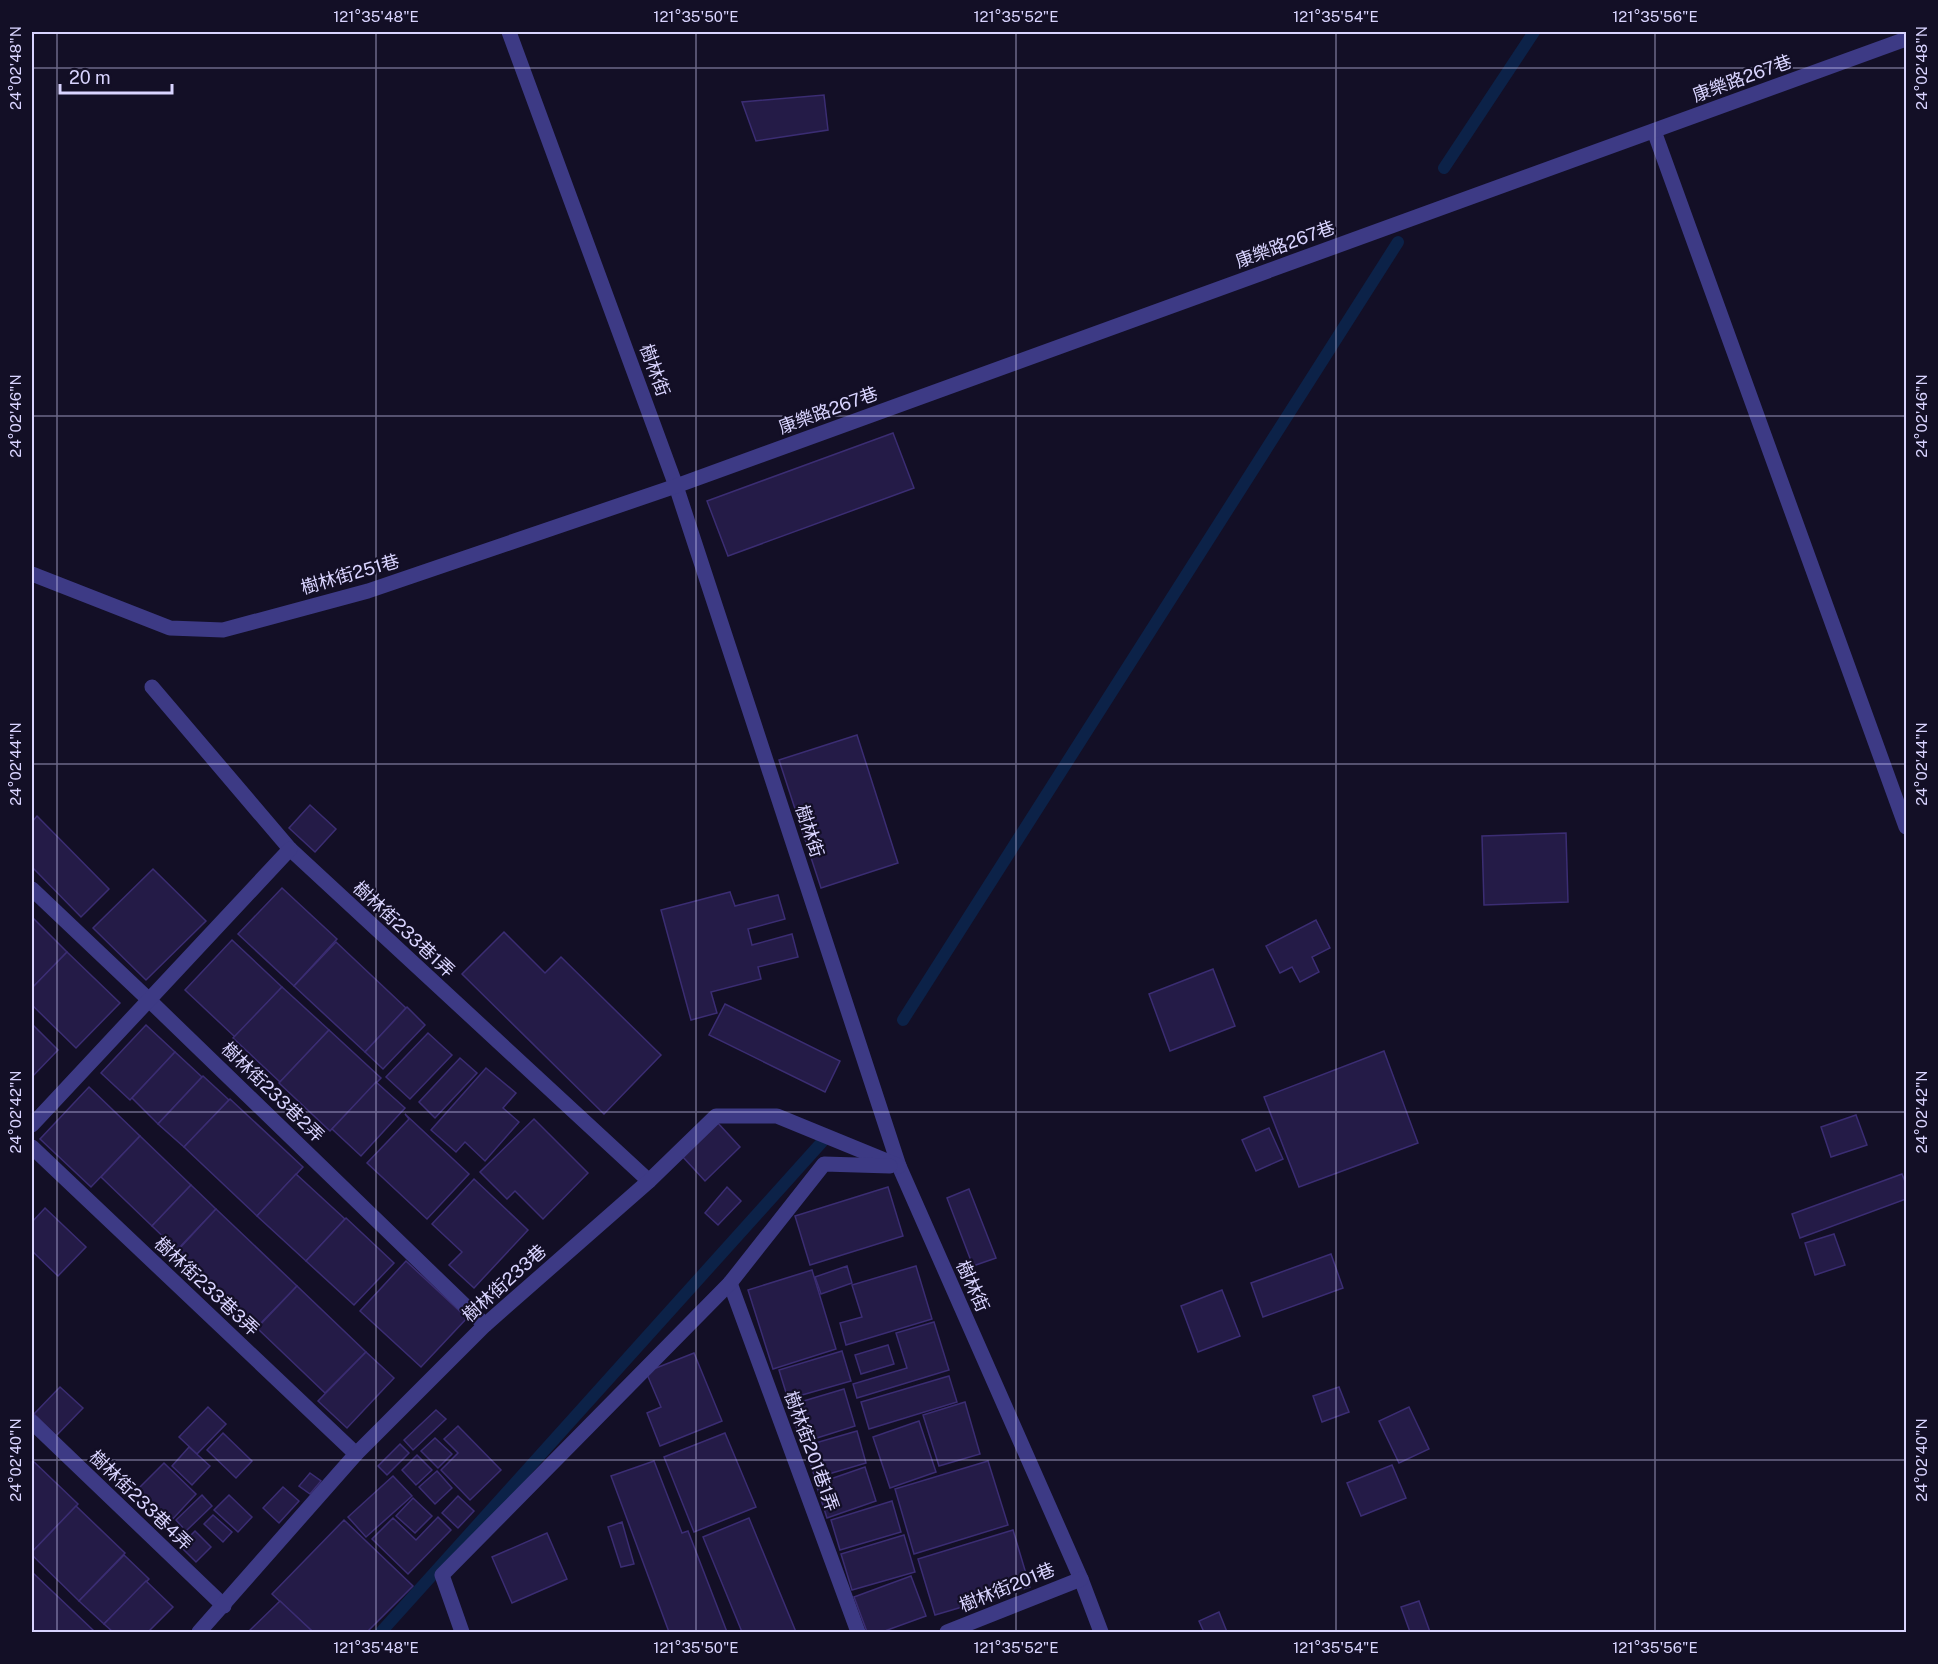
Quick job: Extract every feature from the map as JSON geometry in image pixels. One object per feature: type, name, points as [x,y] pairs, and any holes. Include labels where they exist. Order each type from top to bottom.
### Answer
[{"type":"street","name":"樹林街","points":[[509,32],[676,486],[899,1166],[1081,1579],[1101,1632]]},
{"type":"street","name":"康樂路267巷","points":[[676,486],[1906,39]]},
{"type":"street","points":[[1654,131],[1906,827]]},
{"type":"street","name":"樹林街251巷","points":[[32,574],[170,628],[223,630],[368,591],[676,486]]},
{"type":"street","name":"樹林街233巷1弄","points":[[152,687],[290,849],[649,1181]]},
{"type":"street","points":[[32,1125],[290,849]]},
{"type":"street","name":"樹林街233巷2弄","points":[[32,889],[485,1325]]},
{"type":"street","name":"樹林街233巷","points":[[199,1632],[356,1454],[485,1325],[649,1181],[716,1116],[777,1116],[899,1166]]},
{"type":"street","name":"樹林街233巷3弄","points":[[32,1147],[356,1454]]},
{"type":"street","points":[[462,1632],[442,1575],[730,1283],[824,1164],[899,1166]]},
{"type":"street","name":"樹林街201巷1弄","points":[[730,1283],[858,1632]]},
{"type":"street","name":"樹林街233巷4弄","points":[[32,1422],[224,1606]]},
{"type":"street","name":"樹林街201巷","points":[[947,1632],[1081,1579]]},
{"type":"building","points":[[824,95],[828,130],[756,141],[742,102]]},
{"type":"building","points":[[893,433],[914,488],[728,556],[707,501]]},
{"type":"building","points":[[857,735],[898,863],[821,888],[779,760]]},
{"type":"building","points":[[310,805],[336,829],[315,852],[289,828]]},
{"type":"building","points":[[37,816],[109,889],[81,917],[32,867],[32,822]]},
{"type":"building","points":[[1566,833],[1568,902],[1484,905],[1482,836]]},
{"type":"building","points":[[153,869],[206,921],[146,980],[93,928]]},
{"type":"building","points":[[282,888],[337,939],[294,986],[238,934]]},
{"type":"building","points":[[730,892],[735,906],[778,895],[785,919],[748,929],[752,945],[792,934],[798,957],[758,967],[761,979],[711,992],[717,1013],[691,1020],[661,910]]},
{"type":"building","points":[[32,917],[67,952],[32,988]]},
{"type":"building","points":[[1316,920],[1330,948],[1312,957],[1319,972],[1300,982],[1292,967],[1280,973],[1266,946]]},
{"type":"building","points":[[504,932],[545,973],[561,957],[661,1055],[604,1114],[462,974]]},
{"type":"building","points":[[232,940],[282,987],[235,1037],[185,990]]},
{"type":"building","points":[[336,942],[406,1008],[365,1052],[294,986]]},
{"type":"building","points":[[67,952],[120,1003],[76,1048],[32,1005],[32,988]]},
{"type":"building","points":[[1213,969],[1235,1026],[1170,1051],[1149,994]]},
{"type":"building","points":[[282,987],[329,1030],[280,1082],[233,1038]]},
{"type":"building","points":[[725,1004],[840,1061],[825,1092],[709,1035]]},
{"type":"building","points":[[407,1007],[425,1025],[383,1069],[365,1052]]},
{"type":"building","points":[[32,1024],[58,1050],[32,1077]]},
{"type":"building","points":[[146,1025],[175,1052],[130,1100],[101,1073]]},
{"type":"building","points":[[329,1030],[381,1078],[330,1131],[279,1083]]},
{"type":"building","points":[[428,1033],[452,1055],[410,1099],[386,1077]]},
{"type":"building","points":[[1384,1051],[1418,1143],[1299,1187],[1264,1097]]},
{"type":"building","points":[[175,1052],[202,1077],[158,1124],[132,1098]]},
{"type":"building","points":[[460,1058],[477,1073],[435,1118],[419,1102]]},
{"type":"building","points":[[486,1068],[516,1093],[503,1108],[519,1122],[485,1161],[465,1142],[456,1152],[431,1130]]},
{"type":"building","points":[[203,1076],[229,1100],[184,1147],[158,1124]]},
{"type":"building","points":[[376,1082],[405,1108],[361,1156],[332,1129]]},
{"type":"building","points":[[89,1087],[140,1136],[91,1187],[40,1139]]},
{"type":"building","points":[[230,1099],[303,1167],[257,1216],[184,1147]]},
{"type":"building","points":[[405,1114],[469,1174],[427,1219],[367,1163],[409,1119]]},
{"type":"building","points":[[1856,1115],[1867,1145],[1831,1157],[1821,1127]]},
{"type":"building","points":[[534,1119],[588,1173],[543,1219],[515,1191],[507,1199],[480,1172]]},
{"type":"building","points":[[717,1122],[740,1147],[705,1181],[682,1156]]},
{"type":"building","points":[[1269,1128],[1283,1159],[1256,1171],[1242,1140]]},
{"type":"building","points":[[140,1136],[191,1185],[152,1226],[101,1177]]},
{"type":"building","points":[[296,1174],[345,1219],[306,1261],[257,1216]]},
{"type":"building","points":[[1902,1174],[1906,1184],[1906,1199],[1800,1238],[1792,1214]]},
{"type":"building","points":[[474,1179],[528,1230],[474,1288],[449,1265],[462,1252],[432,1224]]},
{"type":"building","points":[[191,1185],[216,1209],[177,1250],[152,1226]]},
{"type":"building","points":[[727,1187],[741,1201],[718,1225],[705,1213]]},
{"type":"building","points":[[888,1187],[903,1236],[810,1265],[795,1216]]},
{"type":"building","points":[[969,1189],[996,1258],[973,1266],[947,1198]]},
{"type":"building","points":[[45,1208],[86,1247],[58,1276],[32,1251],[32,1222]]},
{"type":"building","points":[[216,1209],[297,1286],[258,1326],[178,1250]]},
{"type":"building","points":[[346,1218],[394,1263],[354,1305],[306,1261]]},
{"type":"building","points":[[1834,1234],[1845,1265],[1815,1275],[1805,1243]]},
{"type":"building","points":[[1331,1254],[1343,1288],[1263,1317],[1251,1283]]},
{"type":"building","points":[[406,1261],[467,1318],[421,1367],[360,1311]]},
{"type":"building","points":[[847,1266],[852,1283],[821,1294],[815,1277]]},
{"type":"building","points":[[916,1266],[932,1319],[846,1345],[840,1323],[862,1317],[852,1285]]},
{"type":"building","points":[[812,1270],[836,1349],[773,1369],[748,1290]]},
{"type":"building","points":[[297,1286],[366,1352],[325,1393],[257,1328]]},
{"type":"building","points":[[1222,1290],[1240,1336],[1198,1352],[1181,1306]]},
{"type":"building","points":[[934,1322],[949,1370],[857,1398],[853,1384],[907,1368],[896,1333]]},
{"type":"building","points":[[888,1345],[894,1364],[861,1374],[855,1355]]},
{"type":"building","points":[[842,1351],[851,1381],[788,1399],[779,1370]]},
{"type":"building","points":[[366,1352],[394,1378],[347,1428],[318,1401]]},
{"type":"building","points":[[694,1353],[722,1421],[660,1446],[647,1413],[661,1407],[646,1372]]},
{"type":"building","points":[[949,1376],[957,1402],[869,1429],[861,1402]]},
{"type":"building","points":[[60,1387],[83,1408],[56,1436],[34,1414]]},
{"type":"building","points":[[1339,1387],[1349,1412],[1322,1422],[1313,1396]]},
{"type":"building","points":[[844,1389],[855,1426],[801,1443],[790,1405]]},
{"type":"building","points":[[965,1402],[980,1454],[939,1466],[923,1415]]},
{"type":"building","points":[[208,1407],[226,1424],[197,1454],[179,1437]]},
{"type":"building","points":[[1409,1407],[1429,1449],[1399,1463],[1379,1421]]},
{"type":"building","points":[[436,1410],[446,1419],[413,1450],[404,1440]]},
{"type":"building","points":[[919,1421],[936,1472],[890,1488],[873,1437]]},
{"type":"building","points":[[458,1426],[501,1470],[470,1500],[441,1470],[458,1453],[444,1439]]},
{"type":"building","points":[[857,1431],[866,1463],[815,1478],[805,1446]]},
{"type":"building","points":[[223,1433],[252,1461],[236,1478],[207,1450]]},
{"type":"building","points":[[725,1433],[756,1507],[694,1532],[664,1457]]},
{"type":"building","points":[[435,1438],[452,1454],[438,1468],[421,1451]]},
{"type":"building","points":[[400,1444],[409,1453],[387,1475],[378,1466]]},
{"type":"building","points":[[189,1447],[210,1466],[192,1485],[172,1466]]},
{"type":"building","points":[[417,1455],[432,1470],[416,1485],[402,1470]]},
{"type":"building","points":[[32,1460],[78,1504],[32,1552]]},
{"type":"building","points":[[654,1461],[682,1533],[688,1531],[727,1632],[669,1632],[611,1476]]},
{"type":"building","points":[[988,1461],[1008,1525],[914,1554],[895,1489]]},
{"type":"building","points":[[164,1463],[196,1494],[169,1523],[136,1491]]},
{"type":"building","points":[[1392,1465],[1406,1498],[1361,1516],[1347,1483]]},
{"type":"building","points":[[865,1467],[876,1501],[827,1518],[816,1484]]},
{"type":"building","points":[[437,1471],[452,1488],[435,1504],[419,1487]]},
{"type":"building","points":[[310,1473],[321,1481],[310,1494],[299,1486]]},
{"type":"building","points":[[393,1476],[412,1496],[366,1537],[348,1517]]},
{"type":"building","points":[[283,1487],[299,1501],[279,1523],[263,1508]]},
{"type":"building","points":[[202,1495],[212,1506],[186,1531],[176,1520]]},
{"type":"building","points":[[229,1495],[252,1517],[238,1532],[214,1510]]},
{"type":"building","points":[[458,1496],[474,1511],[458,1528],[442,1513]]},
{"type":"building","points":[[413,1498],[432,1516],[415,1533],[396,1516]]},
{"type":"building","points":[[892,1501],[901,1532],[840,1550],[831,1520]]},
{"type":"building","points":[[76,1506],[125,1553],[79,1601],[32,1555],[32,1552]]},
{"type":"building","points":[[213,1515],[232,1532],[223,1542],[204,1524]]},
{"type":"building","points":[[438,1517],[451,1530],[408,1574],[372,1539],[393,1518],[416,1540]]},
{"type":"building","points":[[749,1518],[796,1632],[742,1632],[703,1537]]},
{"type":"building","points":[[344,1520],[413,1586],[367,1632],[313,1632],[272,1594]]},
{"type":"building","points":[[622,1522],[634,1564],[621,1567],[608,1527]]},
{"type":"building","points":[[1013,1530],[1030,1587],[935,1615],[918,1559]]},
{"type":"building","points":[[195,1531],[211,1547],[196,1562],[180,1546]]},
{"type":"building","points":[[547,1533],[567,1579],[512,1603],[492,1557]]},
{"type":"building","points":[[904,1535],[915,1572],[852,1590],[841,1554]]},
{"type":"building","points":[[124,1555],[149,1579],[104,1624],[79,1601]]},
{"type":"building","points":[[32,1572],[94,1631],[32,1632]]},
{"type":"building","points":[[911,1576],[926,1616],[882,1632],[867,1632],[854,1597]]},
{"type":"building","points":[[146,1581],[173,1607],[148,1632],[113,1632],[104,1624]]},
{"type":"building","points":[[280,1601],[313,1632],[248,1632]]},
{"type":"building","points":[[1419,1601],[1430,1632],[1410,1632],[1401,1607]]},
{"type":"building","points":[[1219,1612],[1227,1632],[1204,1632],[1199,1621]]},
{"type":"waterway","points":[[1444,168],[1534,32]]},
{"type":"waterway","points":[[903,1020],[1398,242]]},
{"type":"waterway","points":[[381,1632],[822,1142]]}]
